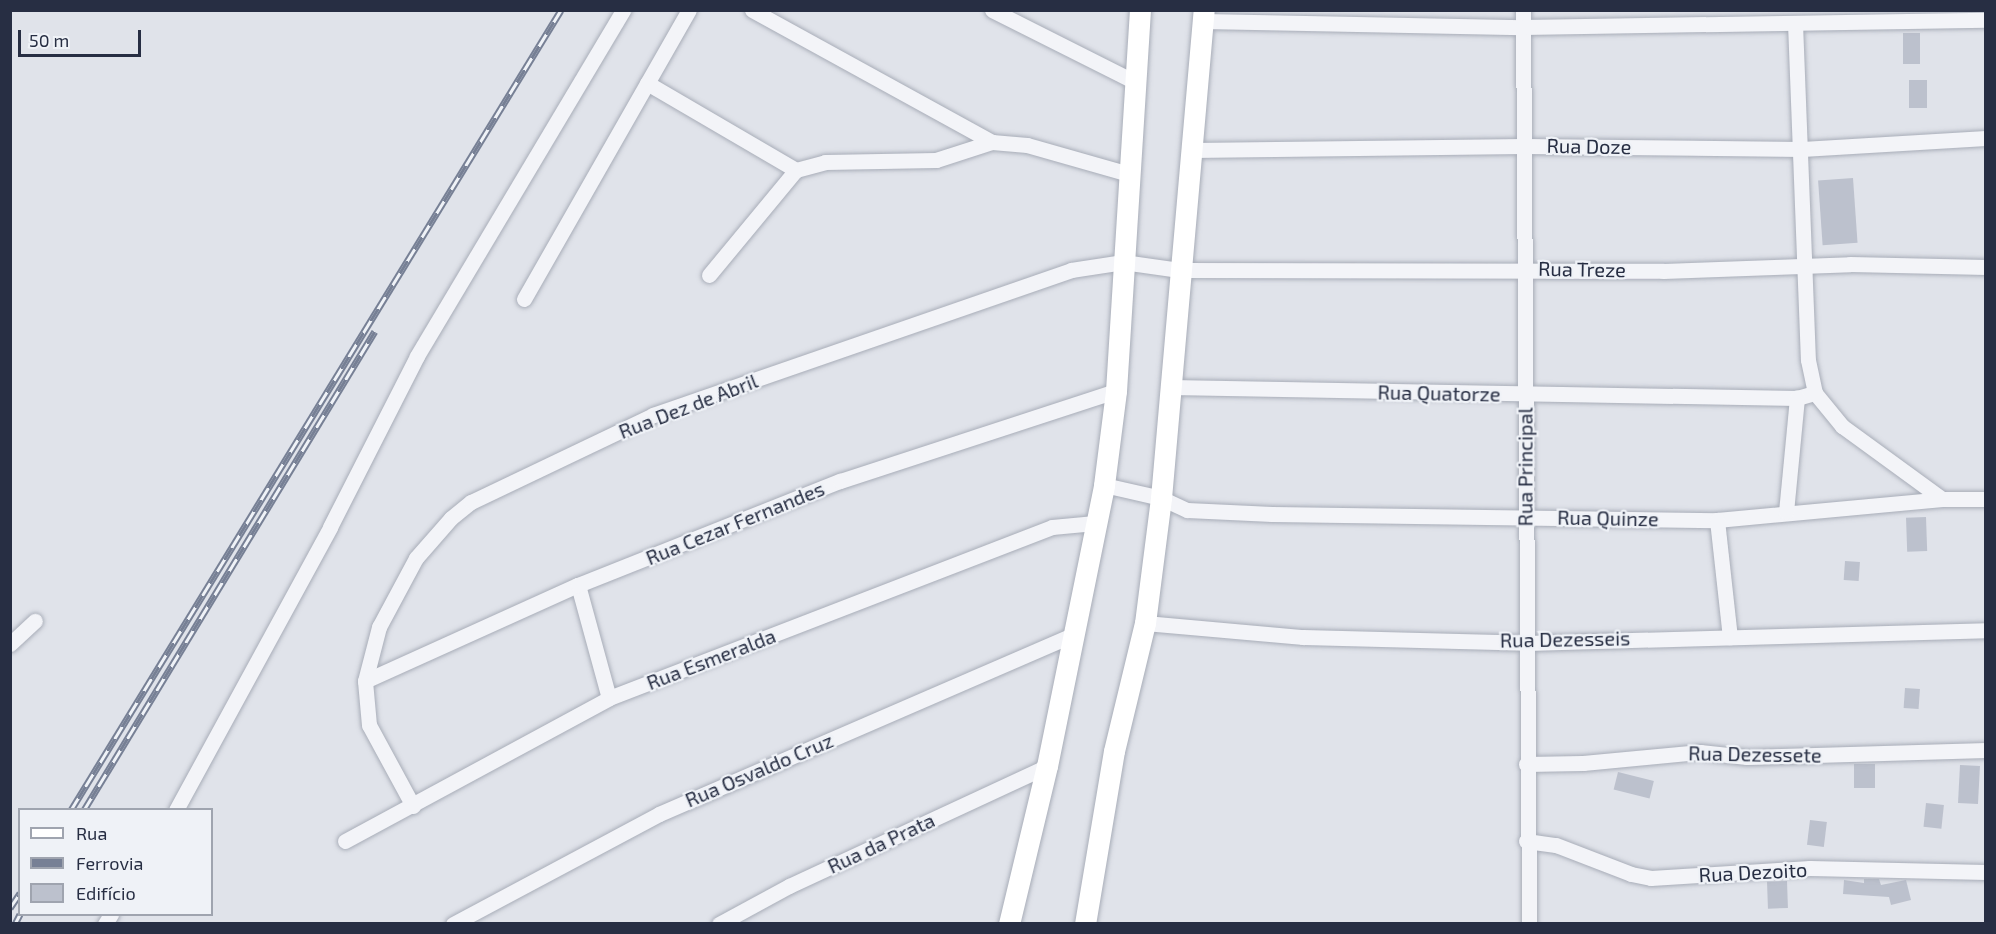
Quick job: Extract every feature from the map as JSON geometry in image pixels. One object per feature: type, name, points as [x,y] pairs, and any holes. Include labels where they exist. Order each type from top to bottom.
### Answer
[{"type":"street","points":[[177,808],[330,527],[417,356],[623,10]]},
{"type":"street","points":[[524,299],[689,10]]},
{"type":"street","points":[[752,10],[992,142]]},
{"type":"street","points":[[992,10],[1135,82]]},
{"type":"street","points":[[1005,922],[1047,766],[1104,485],[1116,391],[1140,10]]},
{"type":"street","name":"Rua Principal","points":[[1523,10],[1526,841],[1529,924]]},
{"type":"street","points":[[1085,924],[1114,751],[1145,623],[1161,498],[1179,270],[1203,16],[1523,27],[1986,20]]},
{"type":"street","points":[[1795,23],[1802,148],[1808,360],[1815,393],[1842,426],[1942,499]]},
{"type":"street","points":[[647,83],[796,170]]},
{"type":"street","name":"Rua Doze","points":[[1192,150],[1524,146],[1802,148],[1986,138]]},
{"type":"street","points":[[709,275],[796,170],[825,162],[936,160],[992,142],[1027,145],[1129,174]]},
{"type":"street","name":"Rua Dez de Abril","points":[[412,806],[369,725],[365,681],[379,627],[416,558],[436,532],[471,502],[653,415],[1071,270],[1123,262],[1179,270]]},
{"type":"street","name":"Rua Treze","points":[[1179,270],[1524,268],[1664,271],[1805,266],[1986,267]]},
{"type":"street","name":"Rua Quatorze","points":[[1170,387],[1797,398],[1815,393]]},
{"type":"street","name":"Rua Cezar Fernandes","points":[[365,681],[578,585],[840,481],[1116,391]]},
{"type":"street","points":[[1786,512],[1797,398]]},
{"type":"street","name":"Rua Quinze","points":[[1104,485],[1161,498],[1179,508],[1221,512],[1716,520],[1942,499],[1986,499]]},
{"type":"street","points":[[1716,520],[1730,637]]},
{"type":"street","name":"Rua Esmeralda","points":[[345,841],[609,698],[1052,527],[1095,523]]},
{"type":"street","points":[[578,585],[609,698]]},
{"type":"street","points":[[10,644],[35,621]]},
{"type":"street","name":"Rua Dezesseis","points":[[1145,623],[1281,636],[1527,643],[1986,630]]},
{"type":"street","name":"Rua Osvaldo Cruz","points":[[453,924],[659,814],[1074,634]]},
{"type":"street","name":"Rua Dezessete","points":[[1526,764],[1583,763],[1700,752],[1747,757],[1986,750]]},
{"type":"street","name":"Rua da Prata","points":[[718,924],[800,880],[1047,766]]},
{"type":"street","name":"Rua Dezoito","points":[[1526,841],[1556,845],[1630,874],[1651,878],[1810,868],[1986,872]]},
{"type":"building","points":[[1903,33],[1920,33],[1920,64],[1903,64]]},
{"type":"building","points":[[1909,80],[1927,80],[1927,108],[1909,108]]},
{"type":"building","points":[[1853,178],[1858,243],[1823,245],[1818,180]]},
{"type":"building","points":[[1926,517],[1927,551],[1907,552],[1906,518]]},
{"type":"building","points":[[1845,561],[1860,562],[1859,581],[1844,580]]},
{"type":"building","points":[[1905,688],[1920,689],[1919,709],[1904,708]]},
{"type":"building","points":[[1854,764],[1875,764],[1875,788],[1854,788]]},
{"type":"building","points":[[1960,765],[1980,766],[1978,804],[1958,803]]},
{"type":"building","points":[[1618,772],[1654,781],[1650,798],[1614,789]]},
{"type":"building","points":[[1926,803],[1944,805],[1941,829],[1923,827]]},
{"type":"building","points":[[1810,820],[1827,822],[1824,847],[1807,845]]},
{"type":"building","points":[[1864,879],[1879,879],[1881,885],[1906,880],[1911,900],[1891,905],[1889,897],[1843,894],[1844,880],[1864,883]]},
{"type":"building","points":[[1787,881],[1788,908],[1768,909],[1767,882]]},
{"type":"railway","points":[[72,808],[561,10]]},
{"type":"railway","points":[[85,808],[375,331]]},
{"type":"railway","points":[[10,908],[18,896]]},
{"type":"railway","points":[[15,924],[19,916]]}]
